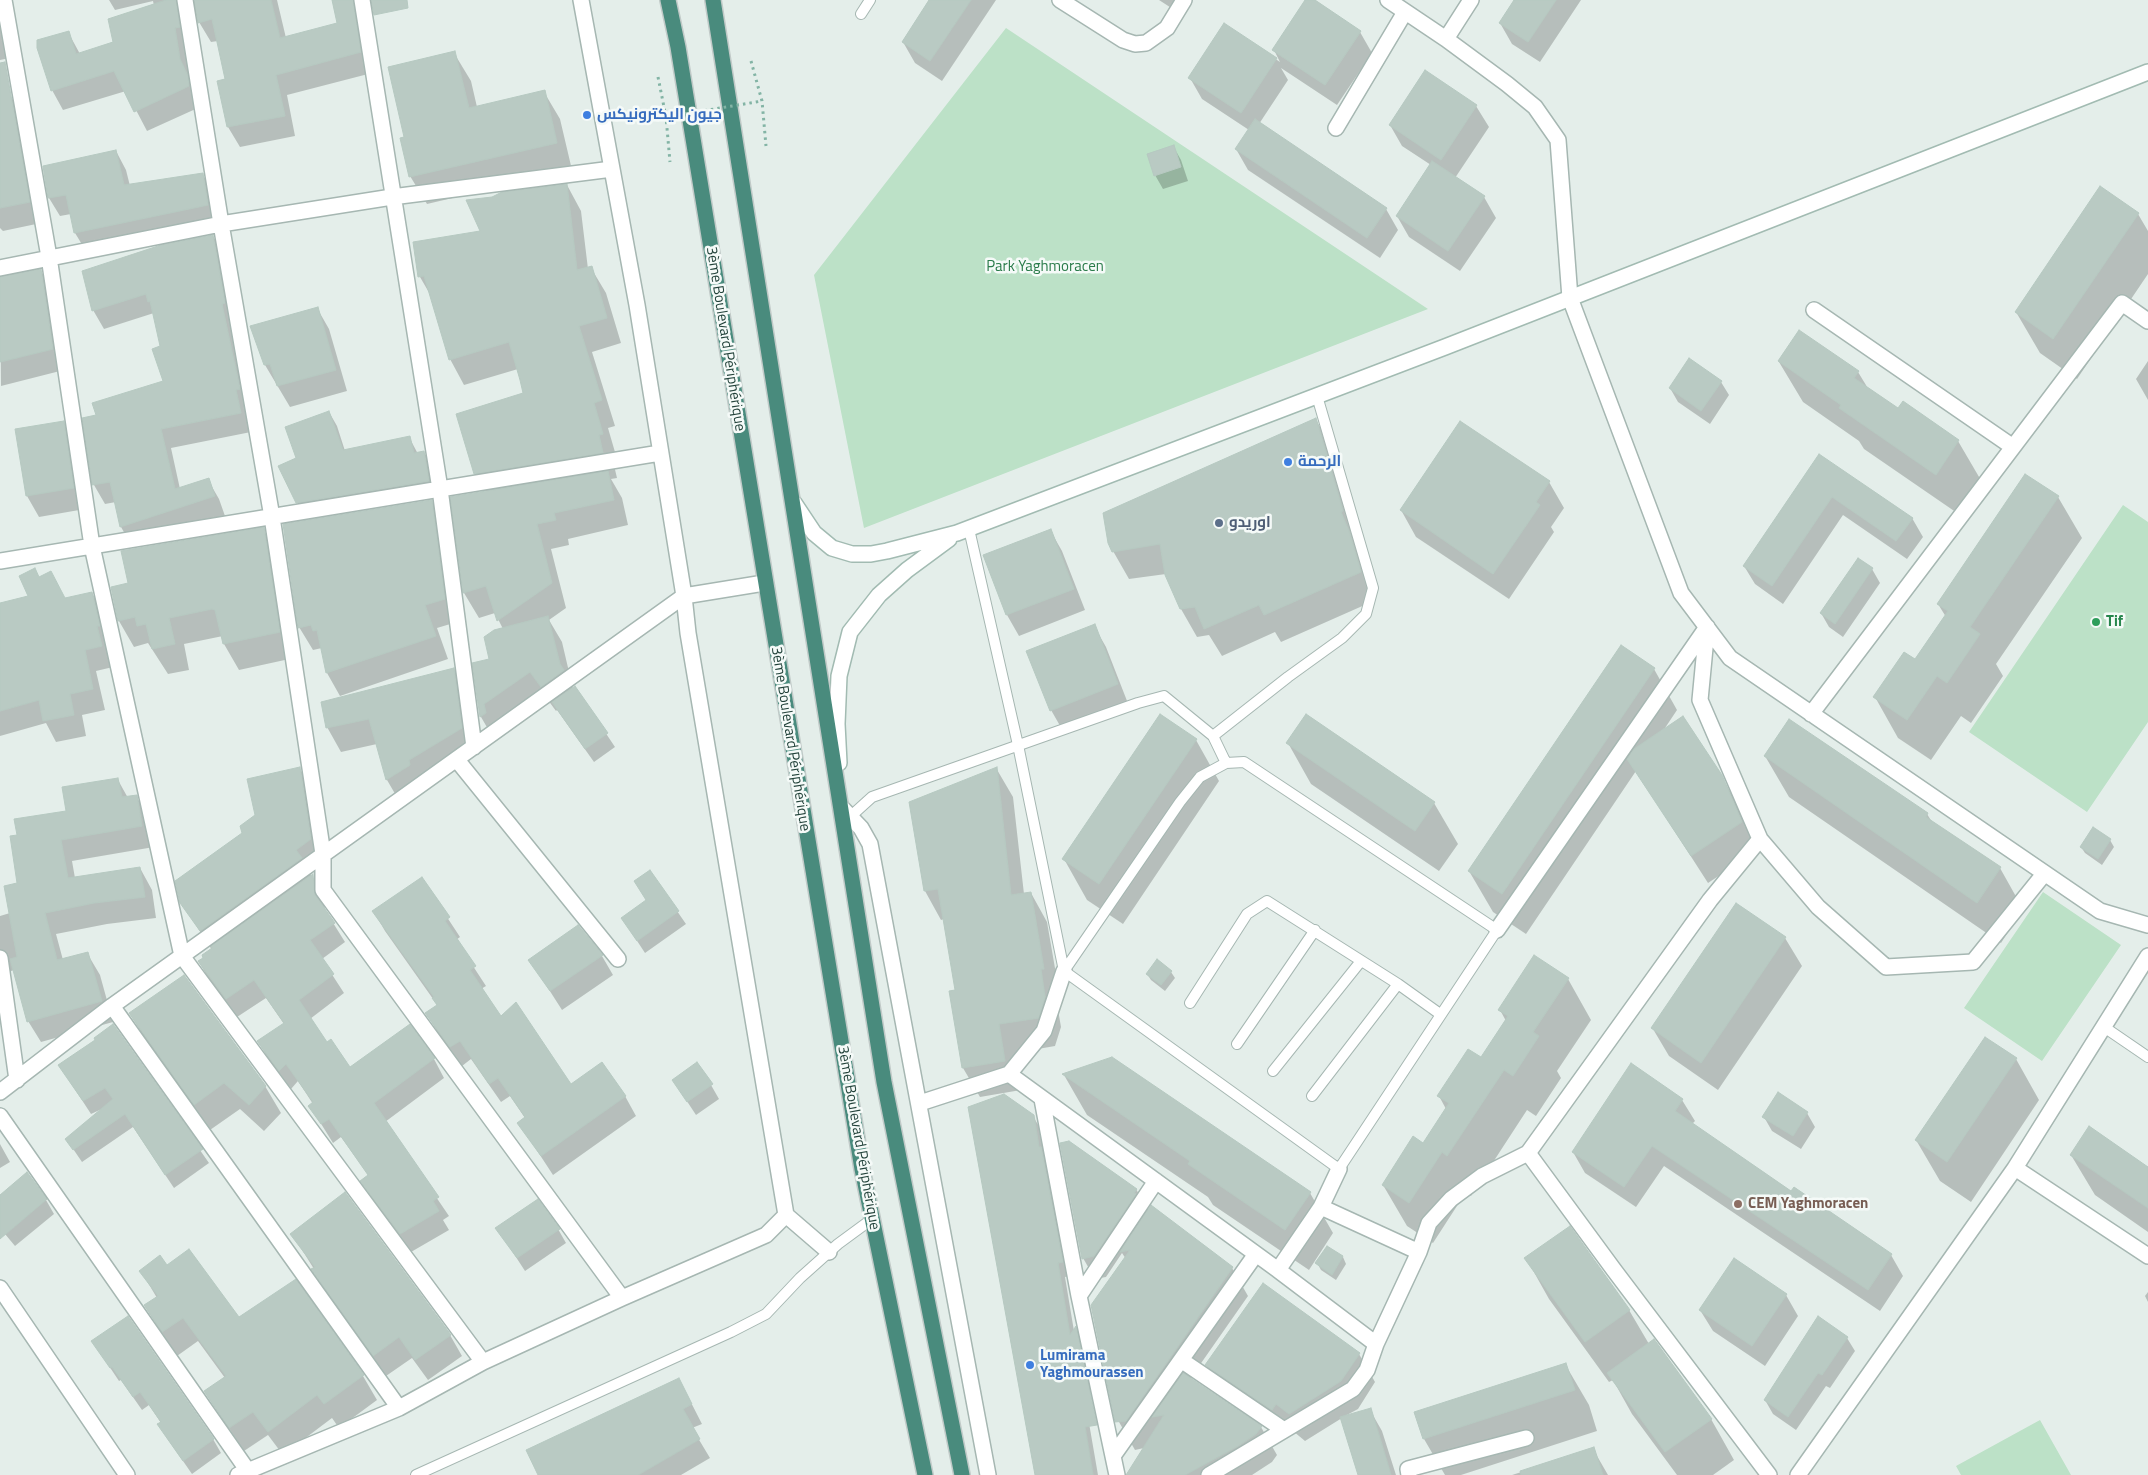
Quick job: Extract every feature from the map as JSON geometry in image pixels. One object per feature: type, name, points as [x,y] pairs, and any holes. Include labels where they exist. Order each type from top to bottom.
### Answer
[{"type":"highway","name":"3ème Boulevard Périphérique","points":[[668,0],[678,47],[764,583],[862,1169],[924,1475]]},
{"type":"highway","points":[[714,0],[794,503],[846,811],[884,1082],[962,1475]]},
{"type":"street","points":[[4,0],[49,257],[92,546],[182,956],[483,1362]]},
{"type":"street","points":[[185,0],[221,224],[272,517],[323,854],[323,890],[622,1298]]},
{"type":"street","points":[[362,0],[440,489],[474,747]]},
{"type":"street","points":[[581,0],[637,306],[684,596],[688,633],[786,1215],[829,1252]]},
{"type":"street","points":[[1060,0],[1123,40],[1135,44],[1146,43],[1167,28],[1184,0]]},
{"type":"street","points":[[1388,0],[1446,39],[1535,107],[1558,140],[1570,298],[1681,593],[1730,658],[2100,911],[2148,925]]},
{"type":"street","points":[[1446,39],[1470,0]]},
{"type":"street","points":[[1336,128],[1405,12]]},
{"type":"street","points":[[794,503],[814,533],[832,548],[852,554],[871,554],[887,551],[963,531],[1317,396],[2148,72]]},
{"type":"street","points":[[0,268],[221,224],[392,197],[612,169]]},
{"type":"street","points":[[1811,714],[2122,303],[2148,321]]},
{"type":"street","points":[[1814,310],[2013,447]]},
{"type":"street","points":[[0,561],[660,453]]},
{"type":"street","points":[[963,531],[907,570],[879,595],[850,632],[839,676],[837,724],[846,811],[861,828],[870,844],[920,1103],[988,1475]]},
{"type":"street","points":[[0,1092],[112,1006],[684,596],[764,583]]},
{"type":"street","points":[[1707,627],[1700,700],[1760,840],[1818,907],[1886,967],[1973,962],[2044,874]]},
{"type":"street","points":[[1497,930],[1707,627]]},
{"type":"street","points":[[457,760],[618,959]]},
{"type":"street","points":[[1209,1475],[1353,1389],[1367,1370],[1376,1344],[1419,1252],[1429,1223],[1451,1199],[1482,1176],[1528,1153],[1710,900],[1760,840]]},
{"type":"street","points":[[1798,1475],[2015,1168],[2148,956]]},
{"type":"street","points":[[0,958],[17,1080]]},
{"type":"street","points":[[920,1103],[1009,1074],[1044,1031],[1064,971]]},
{"type":"street","points":[[112,1006],[399,1408]]},
{"type":"street","points":[[1009,1074],[1278,1270],[1376,1344]]},
{"type":"street","points":[[1042,1099],[1079,1296],[1117,1475]]},
{"type":"street","points":[[0,1116],[243,1473],[399,1408],[483,1362],[766,1235],[786,1215]]},
{"type":"street","points":[[1528,1153],[1769,1475]]},
{"type":"street","points":[[1278,1270],[1321,1207],[1339,1168]]},
{"type":"street","points":[[2015,1168],[2148,1256]]},
{"type":"street","points":[[1079,1296],[1156,1181]]},
{"type":"street","points":[[1321,1207],[1419,1252]]},
{"type":"street","points":[[1113,1456],[1256,1254]]},
{"type":"street","points":[[0,1288],[127,1475]]},
{"type":"street","points":[[1181,1360],[1284,1430]]},
{"type":"street","points":[[1409,1475],[1408,1468],[1526,1438]]},
{"type":"lane","points":[[861,14],[870,0]]},
{"type":"lane","points":[[1213,736],[1288,677],[1342,638],[1366,614],[1373,588],[1317,396]]},
{"type":"lane","points":[[963,531],[1018,746],[1064,971],[1339,1168],[1497,930],[1244,762],[1226,763],[1200,777],[1180,802],[1064,971]]},
{"type":"lane","points":[[846,811],[872,797],[1138,703],[1164,696],[1213,736],[1226,763]]},
{"type":"lane","points":[[1190,1003],[1247,914],[1267,901],[1398,984],[1440,1014]]},
{"type":"lane","points":[[1237,1044],[1315,930]]},
{"type":"lane","points":[[1273,1071],[1361,960]]},
{"type":"lane","points":[[1312,1096],[1398,984]]},
{"type":"lane","points":[[2104,1027],[2148,1056]]},
{"type":"lane","points":[[416,1475],[731,1332],[766,1314],[800,1278],[829,1252],[872,1219]]},
{"type":"path","points":[[751,61],[762,101],[766,146]]},
{"type":"path","points":[[658,77],[666,117],[670,162]]},
{"type":"path","points":[[666,117],[762,101]]},
{"type":"green space","name":"Park Yaghmoracen","points":[[1006,28],[1428,309],[864,528],[814,275]]},
{"type":"green space","name":"Tif","points":[[2123,505],[2148,522],[2148,722],[2087,812],[1969,732]]},
{"type":"green space","points":[[2043,892],[2121,945],[2042,1061],[1964,1008]]},
{"type":"green space","points":[[2040,1420],[2071,1475],[1961,1475],[1956,1466]]},
{"type":"building","points":[[166,0],[176,0],[180,27],[175,28],[180,59],[188,76],[189,86],[134,112],[114,71],[51,91],[37,48],[37,40],[69,31],[76,54],[113,42],[108,19]]},
{"type":"building","points":[[194,0],[271,0],[280,38],[337,23],[332,0],[353,0],[361,52],[276,75],[285,116],[227,127],[217,81],[225,79],[212,19],[198,23]]},
{"type":"building","points":[[371,0],[407,0],[408,8],[374,15]]},
{"type":"building","points":[[929,0],[971,0],[930,61],[902,42]]},
{"type":"building","points":[[1305,0],[1315,0],[1361,31],[1325,85],[1272,50]]},
{"type":"building","points":[[1514,0],[1556,0],[1528,42],[1499,23]]},
{"type":"building","points":[[1224,23],[1277,58],[1241,113],[1188,78]]},
{"type":"building","points":[[455,51],[469,108],[545,90],[557,143],[409,177],[400,138],[404,137],[388,67]]},
{"type":"building","points":[[5,62],[30,202],[0,208],[0,63]]},
{"type":"building","points":[[1425,70],[1477,105],[1441,160],[1389,125]]},
{"type":"building","points":[[1255,119],[1387,208],[1367,238],[1235,149]]},
{"type":"building","points":[[1174,145],[1181,167],[1154,176],[1147,154]]},
{"type":"building","points":[[116,150],[124,185],[203,173],[208,205],[74,233],[66,195],[48,198],[43,166]]},
{"type":"building","points":[[1432,161],[1485,196],[1448,251],[1396,216]]},
{"type":"building","points":[[567,184],[577,270],[592,266],[607,318],[579,326],[602,400],[594,403],[603,434],[599,435],[603,453],[474,474],[456,414],[523,393],[520,380],[509,342],[449,360],[424,276],[418,277],[413,242],[480,231],[466,200],[492,197],[502,192]]},
{"type":"building","points":[[2100,186],[2139,213],[2053,339],[2015,312]]},
{"type":"building","points":[[213,235],[225,303],[222,304],[240,389],[236,390],[241,413],[161,429],[175,489],[209,478],[215,496],[120,527],[110,482],[92,485],[82,418],[96,415],[92,403],[163,381],[152,349],[160,346],[150,301],[148,302],[146,294],[92,311],[82,271],[161,245]]},
{"type":"building","points":[[41,269],[53,349],[0,362],[0,277]]},
{"type":"building","points":[[318,307],[336,370],[277,386],[270,364],[264,365],[250,326]]},
{"type":"building","points":[[1799,330],[1859,371],[1854,378],[1898,408],[1903,401],[1959,440],[1936,475],[1839,408],[1841,405],[1778,361]]},
{"type":"building","points":[[1689,358],[1722,381],[1701,411],[1669,388]]},
{"type":"building","points":[[329,411],[343,450],[410,436],[414,453],[424,451],[429,481],[296,503],[278,466],[296,458],[285,427]]},
{"type":"building","name":"اوريدو","points":[[1316,418],[1343,511],[1341,512],[1349,531],[1361,572],[1264,615],[1259,605],[1204,629],[1195,607],[1180,609],[1165,575],[1160,544],[1112,552],[1108,543],[1103,513]]},
{"type":"building","points":[[64,421],[74,488],[26,496],[15,429]]},
{"type":"building","points":[[1460,421],[1550,481],[1536,502],[1540,505],[1493,574],[1400,510]]},
{"type":"building","points":[[1819,454],[1913,518],[1896,541],[1832,497],[1772,586],[1743,566]]},
{"type":"building","points":[[608,471],[614,500],[554,513],[556,520],[537,524],[552,583],[497,621],[486,586],[463,593],[450,497]]},
{"type":"building","points":[[2025,474],[2059,496],[1970,627],[1980,634],[1947,683],[1937,676],[1907,720],[1873,697],[1904,652],[1915,659],[1948,611],[1937,604]]},
{"type":"building","points":[[432,500],[445,599],[425,605],[436,636],[326,673],[317,630],[313,631],[311,625],[298,628],[283,524]]},
{"type":"building","points":[[264,527],[280,632],[223,644],[215,610],[212,609],[169,618],[175,644],[152,649],[146,624],[137,626],[135,617],[118,621],[111,587],[128,583],[121,551]]},
{"type":"building","points":[[1051,529],[1074,589],[1006,615],[983,555]]},
{"type":"building","points":[[1858,558],[1873,568],[1835,624],[1820,613]]},
{"type":"building","points":[[35,568],[39,577],[51,571],[65,598],[92,592],[100,626],[97,626],[102,646],[85,650],[93,689],[70,694],[74,715],[43,721],[39,700],[0,711],[0,603],[28,596],[19,576]]},
{"type":"building","points":[[548,616],[560,664],[564,670],[541,687],[530,672],[484,704],[486,713],[480,717],[472,663],[489,659],[484,637],[494,630]]},
{"type":"building","points":[[1095,624],[1118,684],[1050,711],[1026,651]]},
{"type":"building","points":[[1621,645],[1655,668],[1502,894],[1468,871]]},
{"type":"building","points":[[454,668],[462,728],[409,760],[410,765],[386,780],[369,719],[326,728],[321,702]]},
{"type":"building","points":[[575,686],[608,733],[585,749],[552,702]]},
{"type":"building","points":[[1160,714],[1197,739],[1099,884],[1062,859]]},
{"type":"building","points":[[1306,714],[1435,802],[1415,831],[1286,743]]},
{"type":"building","points":[[1683,716],[1722,775],[1742,822],[1691,856],[1627,759],[1634,749]]},
{"type":"building","points":[[1789,719],[1928,813],[1926,817],[2001,867],[1977,903],[1764,756]]},
{"type":"building","points":[[300,767],[311,839],[296,850],[302,858],[200,931],[180,903],[175,881],[242,833],[240,826],[255,815],[247,779]]},
{"type":"building","points":[[997,767],[1011,895],[1031,892],[1044,969],[1041,969],[1045,997],[1039,1018],[999,1024],[1005,1061],[962,1068],[949,991],[955,990],[938,889],[924,891],[909,802]]},
{"type":"building","points":[[118,778],[122,797],[137,795],[142,826],[61,840],[68,878],[140,867],[145,897],[94,903],[45,913],[57,960],[88,952],[102,1001],[27,1022],[10,959],[17,957],[4,886],[17,883],[10,836],[17,835],[14,819],[66,811],[62,787]]},
{"type":"building","points":[[2093,827],[2111,839],[2098,859],[2080,847]]},
{"type":"building","points":[[650,870],[679,911],[637,941],[621,918],[646,900],[634,881]]},
{"type":"building","points":[[313,874],[315,895],[335,923],[310,940],[334,974],[299,1000],[327,1042],[331,1039],[350,1067],[410,1024],[435,1058],[374,1103],[439,1197],[433,1201],[439,1211],[400,1234],[360,1181],[368,1175],[329,1119],[321,1124],[308,1106],[313,1102],[286,1064],[279,1071],[257,1041],[284,1023],[254,980],[226,999],[198,961],[203,958],[202,955],[212,948],[211,946]]},
{"type":"building","points":[[422,877],[450,917],[445,921],[476,966],[470,970],[501,1016],[516,1002],[571,1084],[602,1062],[626,1096],[541,1156],[517,1123],[525,1117],[498,1078],[489,1084],[460,1041],[450,1047],[425,1013],[437,1005],[432,998],[434,997],[372,911]]},
{"type":"building","points":[[1736,903],[1786,937],[1701,1063],[1651,1028]]},
{"type":"building","points":[[578,925],[603,955],[550,991],[528,960]]},
{"type":"building","points":[[1534,955],[1569,978],[1533,1032],[1539,1036],[1513,1076],[1504,1070],[1447,1156],[1442,1152],[1409,1203],[1382,1185],[1413,1136],[1423,1143],[1449,1103],[1437,1096],[1468,1049],[1481,1057],[1508,1016],[1498,1010]]},
{"type":"building","points":[[1157,959],[1172,971],[1161,985],[1146,974]]},
{"type":"building","points":[[184,975],[266,1086],[249,1105],[224,1083],[194,1105],[129,1013]]},
{"type":"building","points":[[113,1024],[203,1149],[165,1175],[125,1114],[73,1150],[65,1139],[113,1099],[105,1088],[83,1101],[58,1065],[95,1040],[94,1038]]},
{"type":"building","points":[[1985,1037],[2017,1058],[1947,1162],[1915,1140]]},
{"type":"building","points":[[1112,1057],[1311,1192],[1285,1230],[1188,1164],[1190,1161],[1062,1074]]},
{"type":"building","points":[[697,1062],[713,1084],[687,1102],[672,1080]]},
{"type":"building","points":[[1631,1063],[1683,1099],[1675,1111],[1791,1191],[1794,1187],[1892,1254],[1868,1290],[1652,1146],[1624,1187],[1572,1152]]},
{"type":"building","points":[[1778,1092],[1808,1112],[1793,1136],[1762,1117]]},
{"type":"building","points":[[1004,1094],[1034,1115],[1063,1262],[1058,1263],[1070,1335],[1076,1326],[1097,1425],[1085,1427],[1093,1475],[1035,1475],[968,1107]]},
{"type":"building","points":[[2089,1126],[2148,1167],[2148,1208],[2070,1155]]},
{"type":"building","points":[[1069,1141],[1137,1189],[1134,1193],[1136,1194],[1094,1256],[1082,1259],[1060,1143]]},
{"type":"building","points":[[27,1172],[47,1199],[0,1239],[0,1195]]},
{"type":"building","points":[[345,1192],[451,1335],[415,1360],[399,1337],[373,1356],[311,1269],[315,1267],[290,1234]]},
{"type":"building","points":[[538,1199],[560,1229],[517,1258],[495,1228]]},
{"type":"building","points":[[1151,1205],[1233,1267],[1126,1421],[1115,1422],[1091,1305],[1130,1250],[1120,1252]]},
{"type":"building","points":[[1570,1226],[1630,1310],[1585,1342],[1524,1258]]},
{"type":"building","points":[[1327,1246],[1343,1256],[1332,1275],[1315,1263]]},
{"type":"building","points":[[189,1249],[239,1317],[296,1279],[364,1375],[324,1404],[317,1395],[268,1432],[253,1412],[229,1428],[204,1391],[226,1376],[183,1318],[162,1332],[144,1305],[158,1296],[139,1271],[160,1255],[167,1265]]},
{"type":"building","points":[[1734,1258],[1787,1294],[1752,1346],[1699,1310]]},
{"type":"building","points":[[1263,1283],[1360,1353],[1341,1381],[1289,1414],[1276,1404],[1272,1410],[1205,1365]]},
{"type":"building","points":[[128,1316],[214,1439],[183,1461],[157,1424],[161,1422],[140,1392],[133,1397],[91,1341]]},
{"type":"building","points":[[1818,1316],[1848,1337],[1822,1375],[1818,1373],[1788,1417],[1764,1400]]},
{"type":"building","points":[[1654,1339],[1712,1419],[1665,1452],[1607,1373]]},
{"type":"building","points":[[1566,1363],[1575,1390],[1423,1439],[1414,1412]]},
{"type":"building","points":[[1183,1373],[1262,1426],[1256,1434],[1238,1446],[1185,1475],[1126,1475],[1164,1415],[1152,1417]]},
{"type":"building","points":[[679,1378],[692,1404],[683,1409],[700,1439],[638,1475],[538,1475],[526,1450]]},
{"type":"building","points":[[1371,1408],[1391,1475],[1358,1475],[1340,1417]]},
{"type":"building","points":[[1594,1447],[1603,1475],[1521,1475],[1520,1471]]},
{"type":"place","name":"جيون اليكترونيكس","points":[[587,115]]},
{"type":"place","name":"الرحمة","points":[[1288,462]]},
{"type":"place","name":"اوريدو","points":[[1219,523]]},
{"type":"place","name":"Tif","points":[[2096,622]]},
{"type":"place","name":"CEM Yaghmoracen","points":[[1738,1204]]},
{"type":"place","name":"Lumirama Yaghmourassen","points":[[1030,1365]]}]
